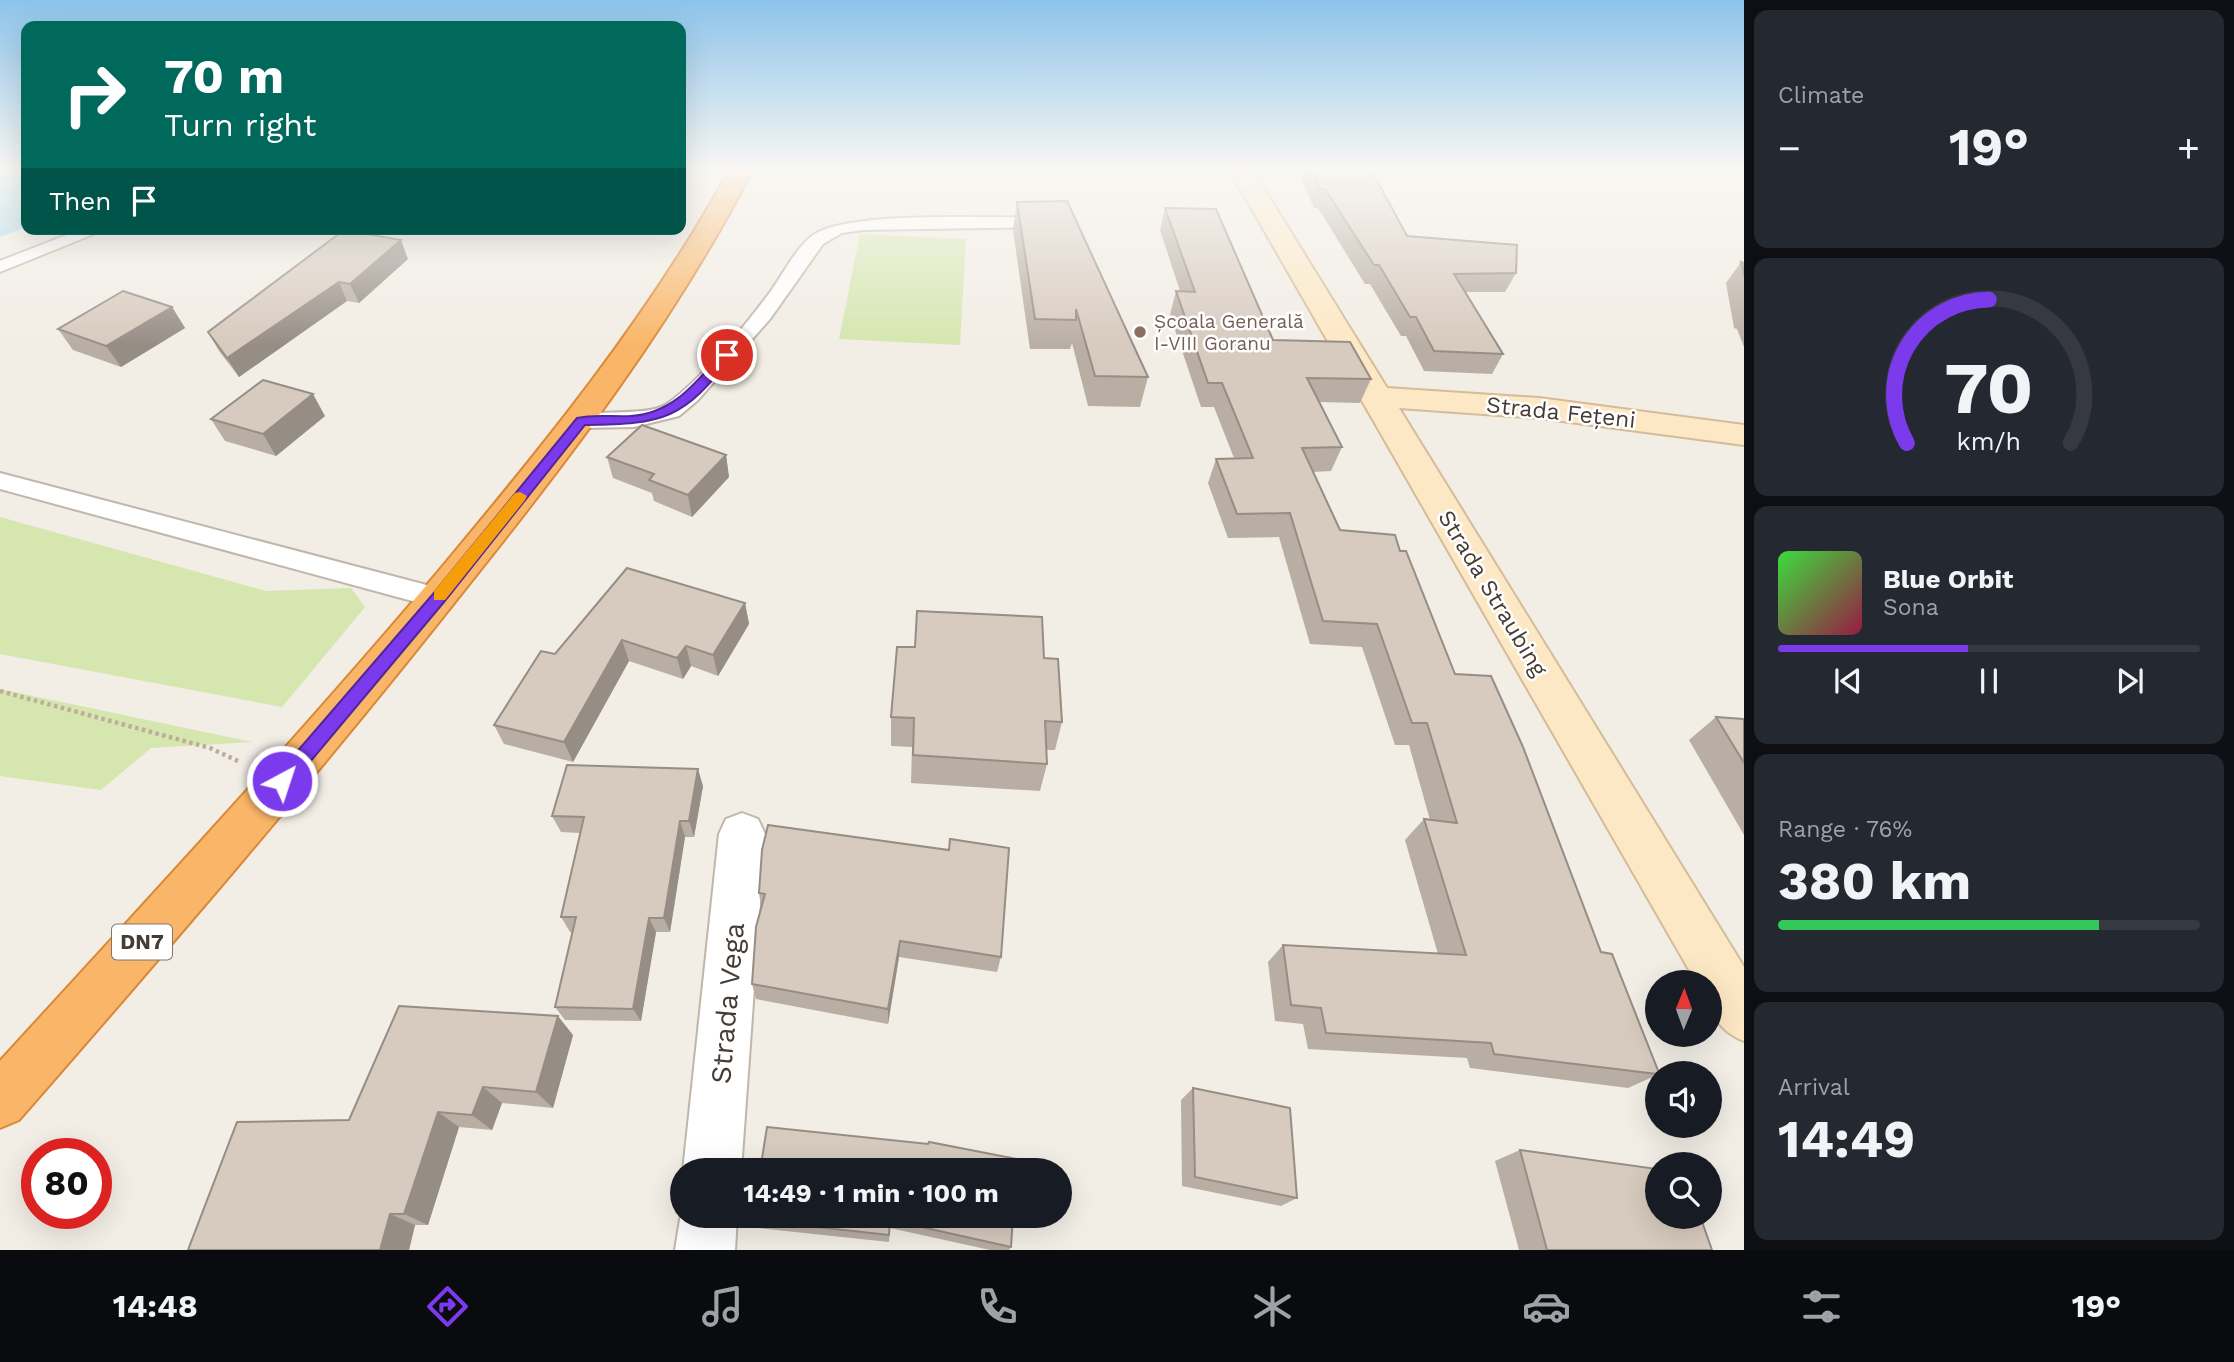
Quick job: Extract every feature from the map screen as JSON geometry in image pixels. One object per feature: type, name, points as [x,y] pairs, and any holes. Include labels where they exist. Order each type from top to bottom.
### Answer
[{"type":"highway","name":"DN7","points":[[0,1101],[282,781],[438,598],[581,421],[661,308],[707,229]]},
{"type":"main road","name":"Strada Straubing","points":[[1276,229],[1744,1015]]},
{"type":"main road","name":"Strada Fețeni","points":[[1377,397],[1539,408],[1744,435]]},
{"type":"street","name":"Strada Vega","points":[[713,1158],[742,834]]},
{"type":"street","points":[[705,1250],[707,1228]]},
{"type":"lane","points":[[581,421],[634,420],[671,411],[691,395],[762,315],[817,240],[836,229]]},
{"type":"lane","points":[[0,268],[83,235]]},
{"type":"lane","points":[[0,481],[438,598]]},
{"type":"path","points":[[0,691],[210,748],[282,781]]},
{"type":"green space","points":[[860,234],[966,239],[960,345],[839,339]]},
{"type":"green space","points":[[0,517],[266,591],[351,588],[365,607],[282,707],[0,654]]},
{"type":"green space","points":[[0,689],[252,742],[151,748],[101,790],[0,776]]},
{"type":"water","points":[[0,229],[20,229],[0,237]]},
{"type":"building","points":[[1021,229],[1080,229],[1148,377],[1095,376],[1076,309],[1076,320],[1035,319]]},
{"type":"building","points":[[1173,229],[1225,229],[1273,340],[1350,342],[1371,379],[1307,378],[1342,447],[1302,448],[1340,530],[1395,535],[1400,551],[1406,551],[1455,674],[1491,676],[1523,747],[1601,952],[1612,954],[1645,1038],[1645,1047],[1649,1047],[1654,1061],[1645,1061],[1645,1073],[1494,1054],[1491,1043],[1326,1033],[1321,1008],[1291,1005],[1283,945],[1466,955],[1424,819],[1457,823],[1427,723],[1412,723],[1377,624],[1323,621],[1290,513],[1237,514],[1216,459],[1253,458],[1222,383],[1208,383],[1176,291],[1195,292]]},
{"type":"building","points":[[1351,229],[1403,229],[1407,236],[1517,245],[1516,273],[1454,274],[1503,354],[1434,351],[1416,317],[1410,317],[1379,265],[1374,265]]},
{"type":"building","points":[[337,235],[372,235],[401,240],[350,284],[339,282],[227,358],[208,332]]},
{"type":"building","points":[[123,291],[172,307],[106,346],[58,329]]},
{"type":"building","points":[[263,380],[313,394],[263,434],[211,419]]},
{"type":"building","points":[[642,425],[726,455],[688,495],[649,480],[654,474],[607,457]]},
{"type":"building","points":[[627,568],[745,603],[713,655],[686,646],[677,658],[622,640],[564,742],[494,725],[541,651],[555,654]]},
{"type":"building","points":[[917,611],[1042,617],[1044,658],[1058,659],[1062,722],[1045,721],[1047,764],[913,755],[914,718],[891,717],[897,647],[915,647]]},
{"type":"building","points":[[1716,717],[1744,719],[1744,763]]},
{"type":"building","points":[[567,765],[698,769],[689,821],[680,821],[664,918],[649,918],[633,1009],[555,1007],[576,917],[561,917],[584,817],[552,816]]},
{"type":"building","points":[[768,825],[949,850],[950,839],[1009,848],[1001,957],[900,941],[888,1009],[752,984],[756,927],[765,894],[759,893],[762,850]]},
{"type":"building","points":[[399,1006],[558,1016],[536,1092],[483,1087],[472,1115],[438,1112],[404,1214],[390,1214],[380,1250],[188,1250],[237,1122],[349,1120]]},
{"type":"building","points":[[1193,1088],[1290,1108],[1297,1198],[1195,1177]]},
{"type":"building","points":[[767,1127],[929,1142],[1012,1158],[762,1158]]},
{"type":"building","points":[[1520,1150],[1645,1167],[1645,1229],[1705,1229],[1712,1250],[1547,1250]]},
{"type":"building","points":[[826,1228],[889,1228],[889,1235]]},
{"type":"building","points":[[926,1228],[1012,1228],[1011,1247]]},
{"type":"slow traffic","points":[[440,596],[520,496]]},
{"type":"place","name":"Școala Generală I-VIII Goranu","points":[[1140,332]]},
{"type":"route","points":[[282,781],[438,598],[581,421],[634,420],[671,411],[691,395],[727,355]]}]
